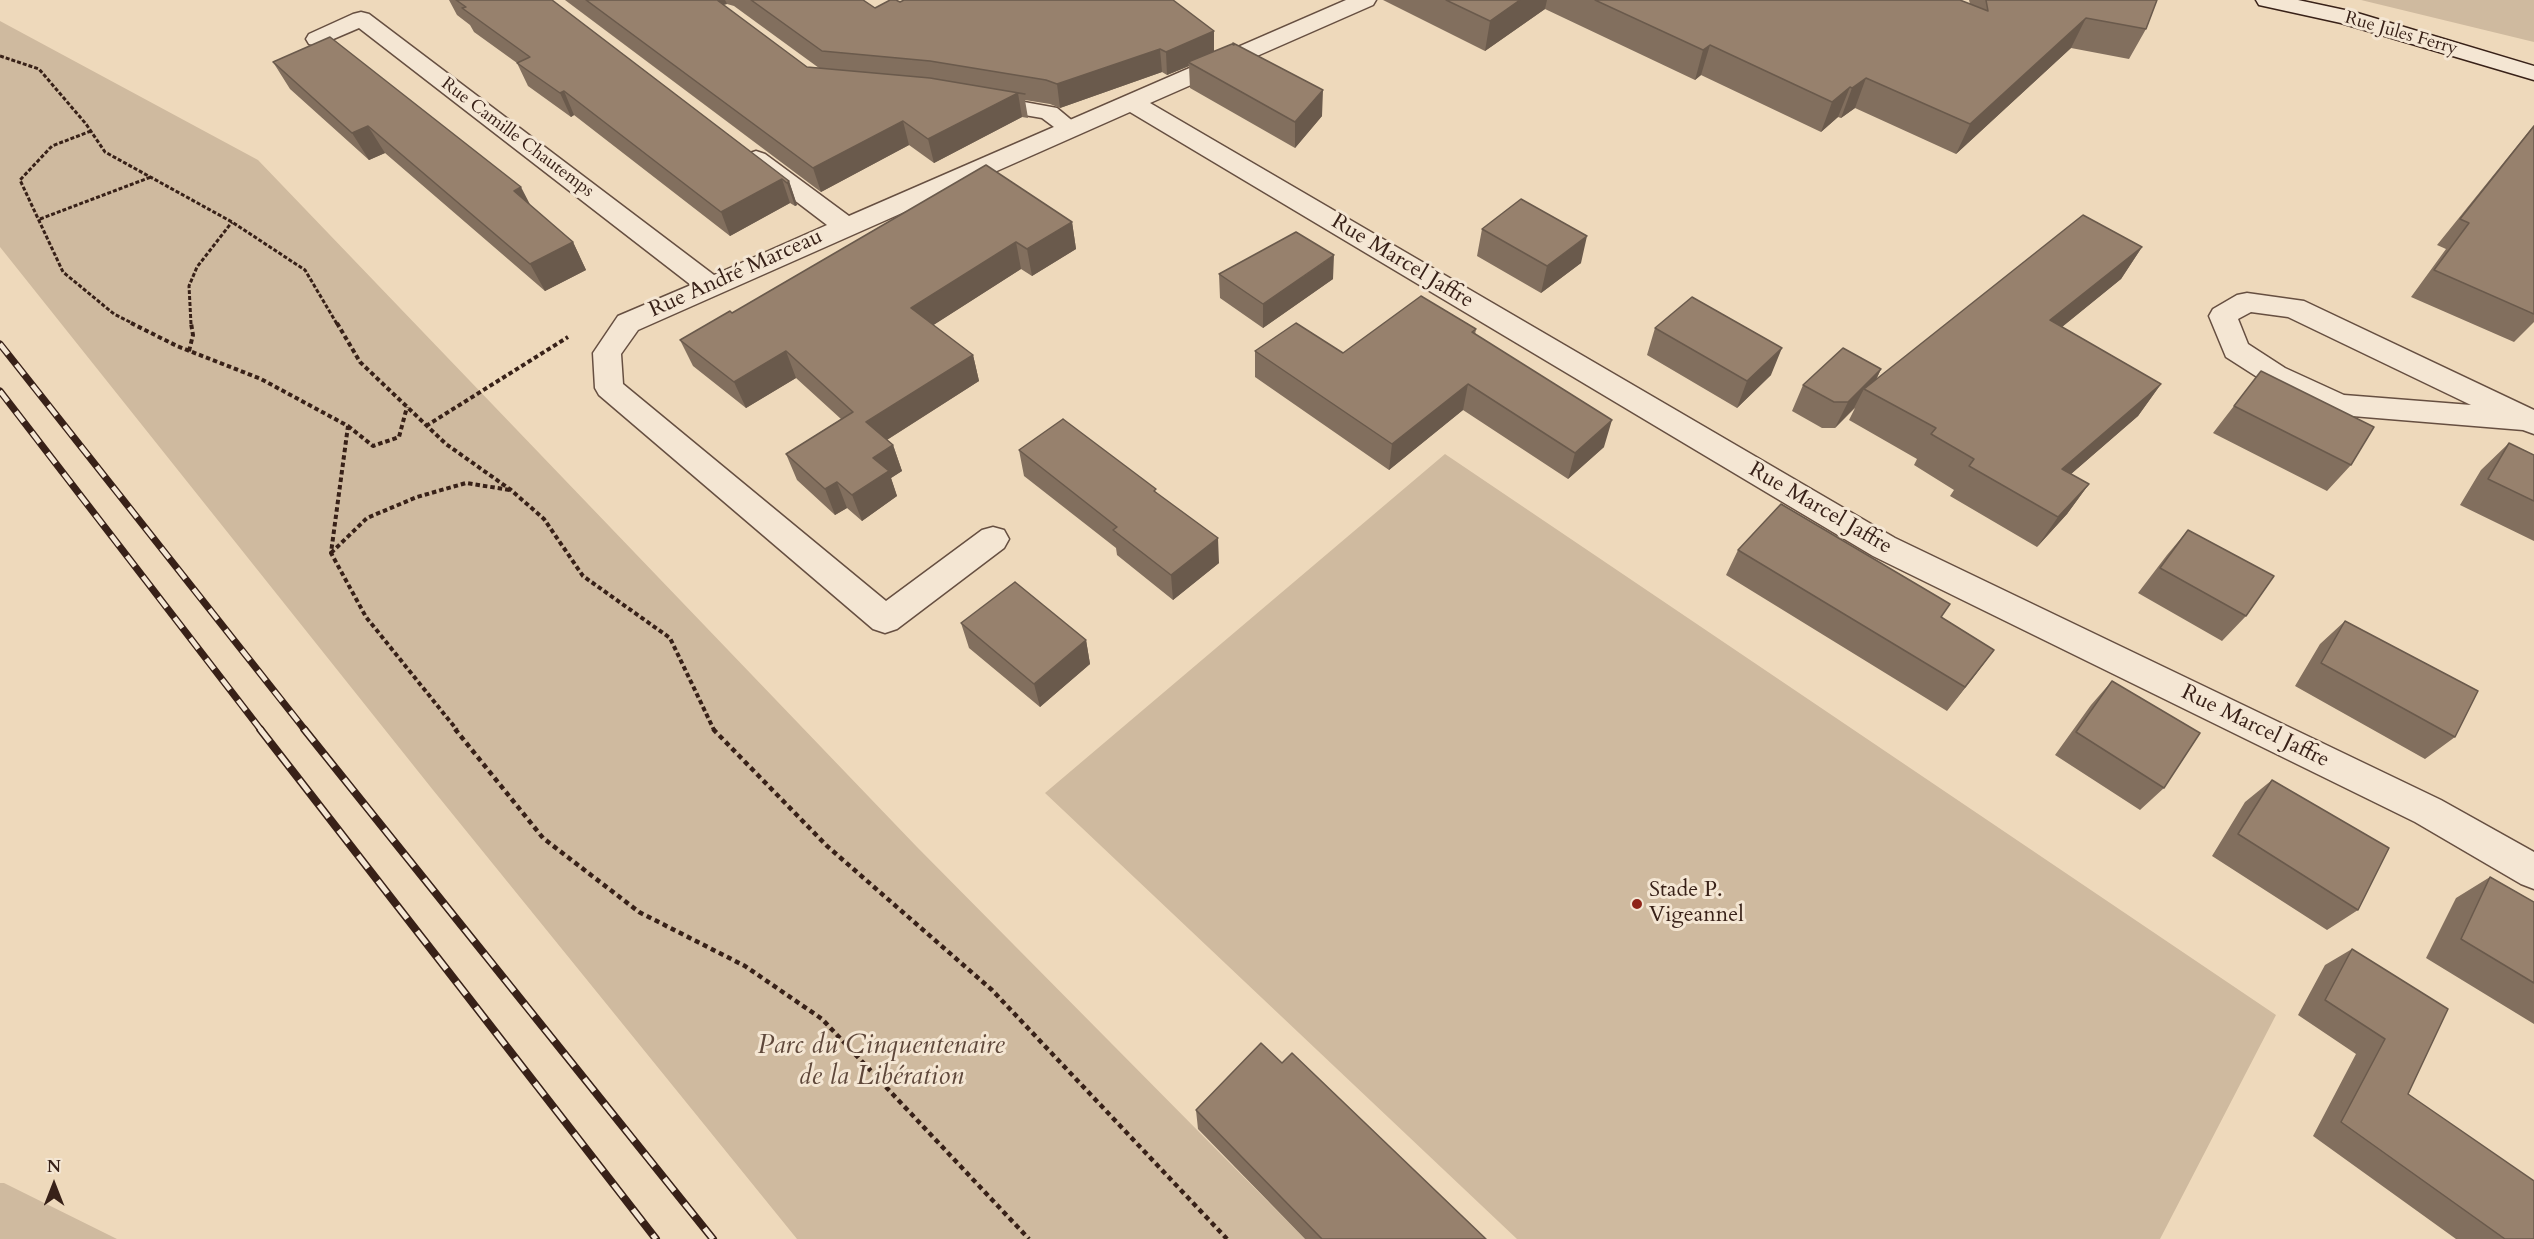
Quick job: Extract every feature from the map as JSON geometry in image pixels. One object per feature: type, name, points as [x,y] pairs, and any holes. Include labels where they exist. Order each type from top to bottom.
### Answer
[{"type":"street","name":"Rue André Marceau","points":[[993,539],[885,620],[609,388],[607,353],[628,323],[1365,0]]},
{"type":"street","name":"Rue Jules Ferry","points":[[2267,0],[2346,17],[2534,73]]},
{"type":"street","name":"Rue Camille Chautemps","points":[[317,39],[361,19],[711,286]]},
{"type":"street","name":"Rue Marcel Jaffre","points":[[1130,102],[1884,547],[2428,811],[2534,872]]},
{"type":"street","points":[[737,145],[846,226]]},
{"type":"street","points":[[2247,302],[2294,308],[2531,422],[2340,405],[2275,375],[2236,350],[2223,316],[2247,302]]},
{"type":"lane","points":[[969,99],[1049,113],[1070,128]]},
{"type":"path","points":[[0,56],[39,69],[91,131],[105,152],[232,222],[305,270],[360,362],[446,444],[511,490],[544,519],[583,576],[669,638],[712,728],[827,846],[992,990],[1227,1239]]},
{"type":"path","points":[[91,131],[52,146],[20,180],[63,272],[114,314],[189,351],[261,379],[348,426],[373,446],[399,437],[407,407]]},
{"type":"path","points":[[40,219],[151,177]]},
{"type":"path","points":[[189,351],[193,335],[189,313],[189,286],[197,267],[232,222]]},
{"type":"path","points":[[426,426],[577,332]]},
{"type":"path","points":[[348,426],[331,553],[366,617],[543,838],[639,912],[745,966],[822,1019],[1029,1239]]},
{"type":"path","points":[[331,553],[367,518],[417,497],[466,483],[511,490]]},
{"type":"green space","points":[[2361,0],[2534,0],[2534,42]]},
{"type":"green space","name":"Parc du Cinquentenaire de la Libération","points":[[0,21],[258,160],[917,847],[1305,1239],[797,1239],[433,790],[0,247]]},
{"type":"green space","name":"Stade P. Vigeannel","points":[[1445,454],[2276,1015],[2160,1239],[1517,1239],[1045,793]]},
{"type":"green space","points":[[0,1183],[4,1183],[117,1239],[0,1239]]},
{"type":"building","points":[[456,0],[552,0],[789,181],[787,183],[782,179],[721,212],[564,91],[560,93],[517,63],[530,57],[462,8],[466,7]]},
{"type":"building","points":[[586,0],[717,0],[807,67],[930,78],[1025,94],[1018,93],[928,139],[903,121],[813,168]]},
{"type":"building","points":[[751,0],[863,0],[875,8],[890,0],[900,2],[904,0],[1173,0],[1214,31],[1166,52],[1160,49],[1057,84],[1046,80],[930,61],[822,51]]},
{"type":"building","points":[[1446,0],[1520,0],[1490,21]]},
{"type":"building","points":[[1595,0],[1960,0],[1988,11],[1986,0],[2157,0],[2146,29],[2086,18],[1970,124],[1866,78],[1852,88],[1850,87],[1832,102],[1710,45],[1703,50]]},
{"type":"building","points":[[330,37],[521,187],[514,191],[573,242],[530,264],[368,126],[352,133],[273,62]]},
{"type":"building","points":[[1233,43],[1323,90],[1295,122],[1188,62],[1234,45]]},
{"type":"building","points":[[2534,126],[2534,314],[2434,270],[2469,223],[2460,219]]},
{"type":"building","points":[[986,165],[1072,222],[1027,249],[1016,242],[911,308],[973,355],[866,422],[893,445],[873,458],[889,471],[852,495],[837,482],[825,489],[786,454],[853,412],[786,351],[734,382],[680,340],[730,311],[732,313]]},
{"type":"building","points":[[1521,199],[1587,236],[1547,266],[1482,229]]},
{"type":"building","points":[[2083,215],[2142,247],[2050,320],[2161,384],[2062,469],[2089,484],[2058,517],[1969,466],[1974,459],[1931,434],[1936,428],[1864,389]]},
{"type":"building","points":[[1296,232],[1334,255],[1263,304],[1219,274]]},
{"type":"building","points":[[1421,296],[1476,329],[1472,332],[1612,420],[1575,453],[1468,384],[1392,444],[1255,351],[1296,323],[1343,353]]},
{"type":"building","points":[[1692,297],[1782,348],[1747,381],[1655,328]]},
{"type":"building","points":[[1843,348],[1881,369],[1848,402],[1834,402],[1803,385]]},
{"type":"building","points":[[2261,371],[2374,427],[2351,465],[2234,406]]},
{"type":"building","points":[[1063,419],[1218,538],[1171,575],[1113,530],[1117,527],[1019,450]]},
{"type":"building","points":[[2509,443],[2534,455],[2534,501],[2488,479]]},
{"type":"building","points":[[1781,504],[1950,604],[1941,617],[1994,650],[1965,687],[1738,550]]},
{"type":"building","points":[[2188,530],[2274,576],[2246,616],[2160,568]]},
{"type":"building","points":[[1015,582],[1086,640],[1034,684],[961,623]]},
{"type":"building","points":[[2345,621],[2478,691],[2455,737],[2321,663]]},
{"type":"building","points":[[2112,681],[2200,733],[2164,788],[2076,732]]},
{"type":"building","points":[[2272,780],[2389,848],[2358,910],[2238,834]]},
{"type":"building","points":[[2490,877],[2534,902],[2534,983],[2461,939]]},
{"type":"building","points":[[2352,949],[2448,1009],[2408,1094],[2534,1181],[2534,1239],[2505,1239],[2341,1122],[2385,1039],[2325,1000]]},
{"type":"building","points":[[1261,1043],[1282,1063],[1292,1053],[1486,1239],[1322,1239],[1196,1110]]},
{"type":"railway","points":[[0,344],[305,730]]},
{"type":"railway","points":[[0,391],[261,730]]},
{"type":"railway","points":[[260,729],[656,1239]]},
{"type":"railway","points":[[304,729],[713,1239]]},
{"type":"place","name":"Stade P. Vigeannel","points":[[1637,904]]}]
